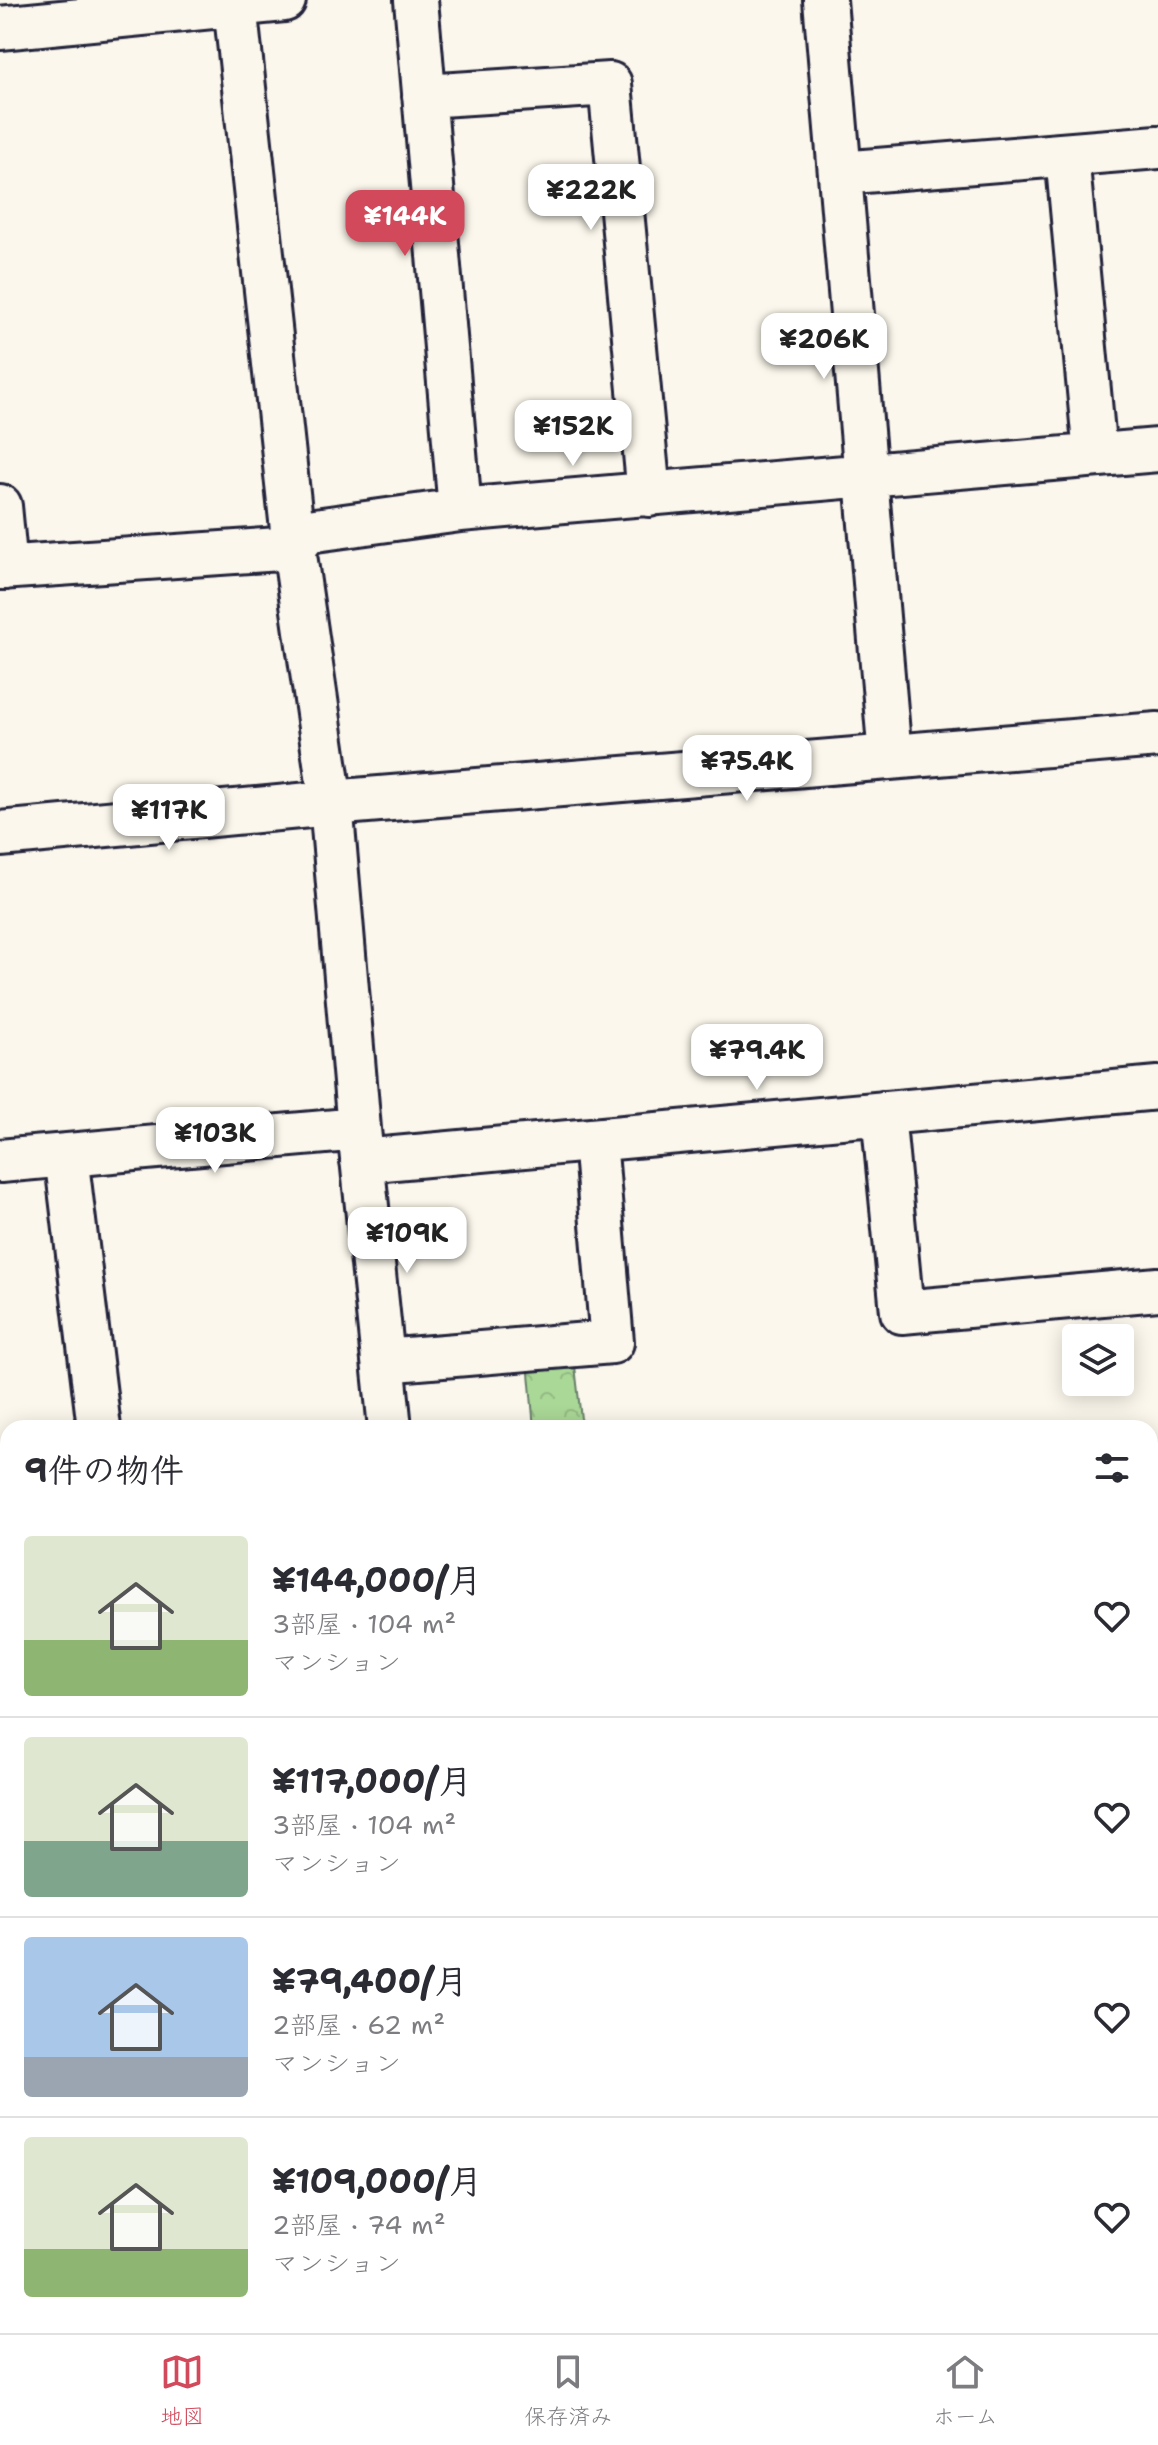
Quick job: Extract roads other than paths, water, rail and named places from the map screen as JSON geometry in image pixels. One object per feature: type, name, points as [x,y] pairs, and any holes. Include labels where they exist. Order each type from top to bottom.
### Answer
[{"type":"street","points":[[0,28],[284,0]]},
{"type":"street","points":[[416,0],[460,510]]},
{"type":"street","points":[[825,0],[890,757]]},
{"type":"street","points":[[235,5],[294,548],[331,803],[389,1420]]},
{"type":"street","points":[[424,96],[610,84],[649,495]]},
{"type":"street","points":[[840,173],[1158,147]]},
{"type":"street","points":[[1067,155],[1095,455]]},
{"type":"street","points":[[0,506],[3,568],[294,548],[308,531],[460,510],[1158,450]]},
{"type":"street","points":[[0,834],[331,803],[1158,735]]},
{"type":"street","points":[[0,1161],[66,1155],[595,1140],[1158,1088]]},
{"type":"street","points":[[883,1113],[902,1312],[1158,1289]]},
{"type":"street","points":[[383,1361],[612,1342],[595,1140]]},
{"type":"street","points":[[66,1155],[98,1420]]}]
